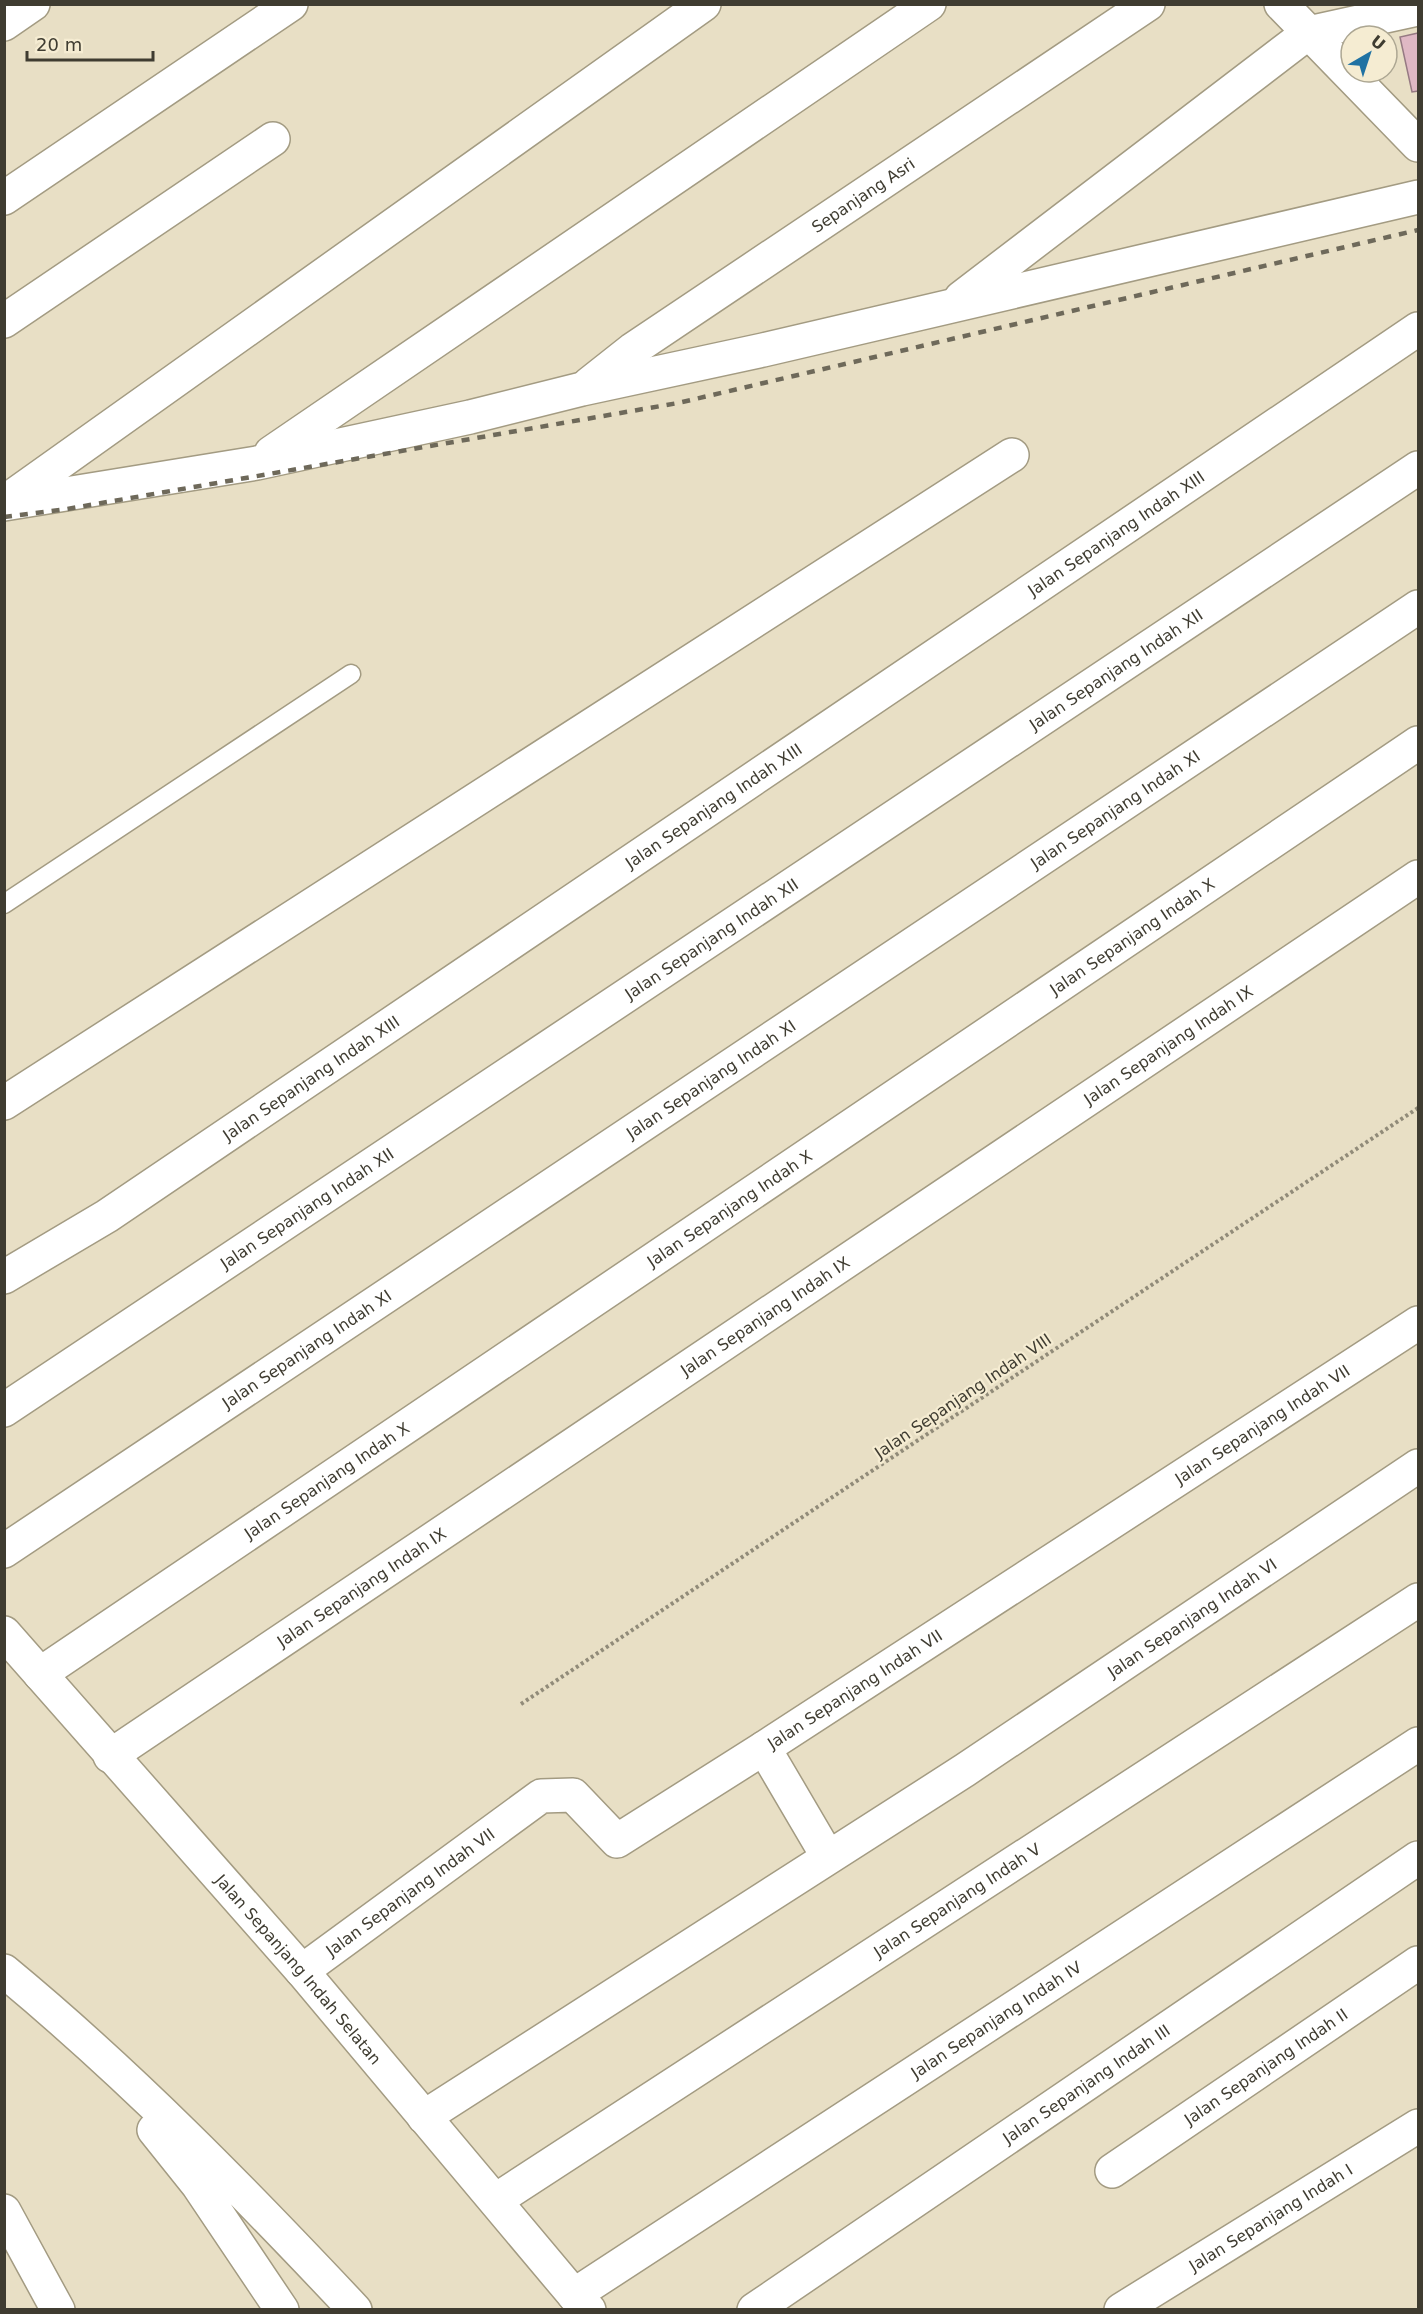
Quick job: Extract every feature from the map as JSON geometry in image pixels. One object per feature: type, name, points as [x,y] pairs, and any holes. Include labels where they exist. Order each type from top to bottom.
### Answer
[{"type":"main road","points":[[4,24],[33,4]]},
{"type":"main road","points":[[4,198],[291,4]]},
{"type":"main road","points":[[4,503],[704,4]]},
{"type":"main road","points":[[256,463],[928,4]]},
{"type":"main road","name":"Sepanjang Asri","points":[[582,389],[642,344],[1148,4]]},
{"type":"main road","points":[[1281,4],[1419,145]]},
{"type":"main road","points":[[951,305],[1308,33],[1419,9]]},
{"type":"main road","points":[[4,321],[273,140]]},
{"type":"main road","points":[[4,503],[256,463],[470,417],[582,389],[763,350],[1419,197]]},
{"type":"main road","name":"Jalan Sepanjang Indah XIII","points":[[4,1277],[107,1216],[1419,329]]},
{"type":"main road","points":[[4,1103],[1012,454]]},
{"type":"main road","name":"Jalan Sepanjang Indah XII","points":[[4,1410],[1419,468]]},
{"type":"main road","name":"Jalan Sepanjang Indah XI","points":[[4,1551],[1419,607]]},
{"type":"main road","name":"Jalan Sepanjang Indah X","points":[[40,1674],[1419,742]]},
{"type":"main road","name":"Jalan Sepanjang Indah IX","points":[[110,1756],[1419,877]]},
{"type":"main road","name":"Jalan Sepanjang Indah VII","points":[[302,1971],[541,1796],[573,1795],[617,1841],[764,1749],[1419,1323]]},
{"type":"main road","name":"Jalan Sepanjang Indah VI","points":[[424,2117],[965,1770],[1419,1466]]},
{"type":"main road","name":"Jalan Sepanjang Indah V","points":[[496,2200],[1419,1600]]},
{"type":"main road","name":"Jalan Sepanjang Indah Selatan","points":[[4,1633],[110,1756],[302,1971],[582,2302]]},
{"type":"main road","name":"Jalan Sepanjang Indah IV","points":[[582,2302],[1419,1744]]},
{"type":"main road","points":[[764,1749],[828,1857]]},
{"type":"main road","name":"Jalan Sepanjang Indah III","points":[[754,2310],[1419,1858]]},
{"type":"main road","name":"Jalan Sepanjang Indah II","points":[[1112,2171],[1419,1963]]},
{"type":"main road","points":[[4,1971],[68,2024],[204,2154],[355,2310]]},
{"type":"main road","points":[[68,2024],[198,2185],[282,2310]]},
{"type":"main road","name":"Jalan Sepanjang Indah I","points":[[1121,2310],[1419,2126]]},
{"type":"main road","points":[[4,2211],[58,2310]]},
{"type":"lane","points":[[4,904],[351,674]]},
{"type":"path","name":"Jalan Sepanjang Indah VIII","points":[[521,1704],[1419,1108]]},
{"type":"building","points":[[1418,33],[1418,91],[1412,92],[1400,37]]},
{"type":"railway","points":[[4,517],[67,509],[678,403],[1418,230]]}]
